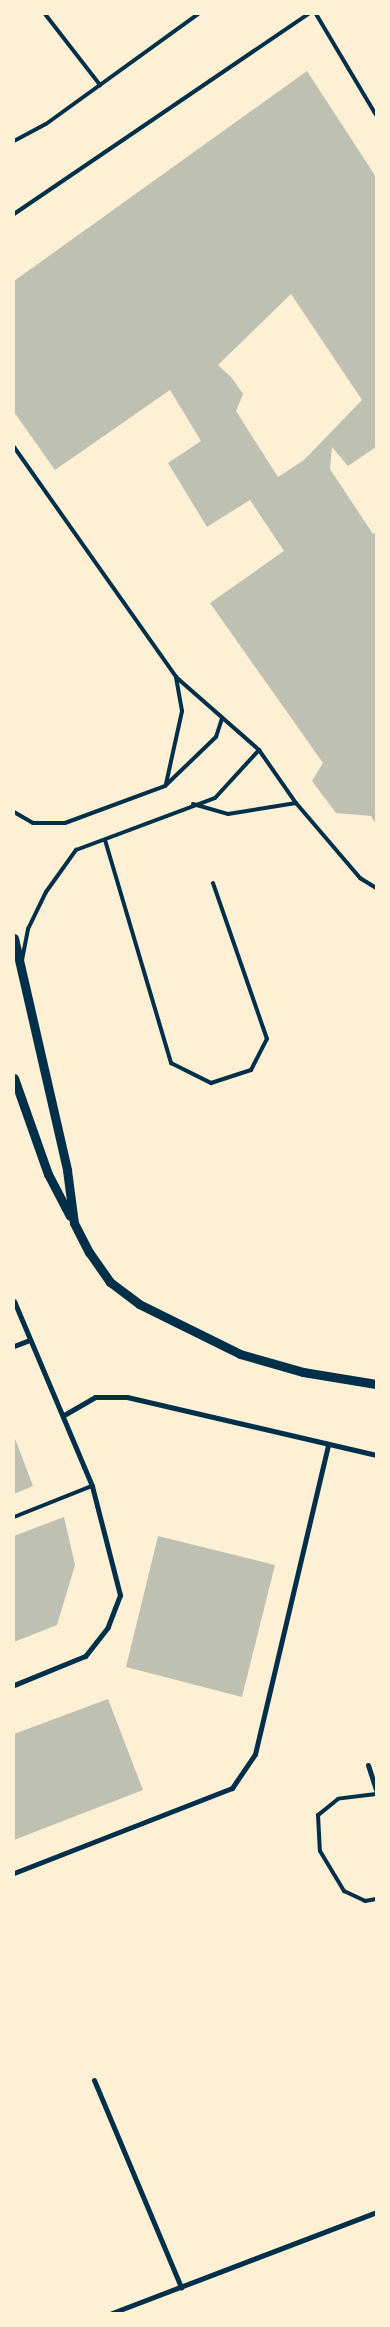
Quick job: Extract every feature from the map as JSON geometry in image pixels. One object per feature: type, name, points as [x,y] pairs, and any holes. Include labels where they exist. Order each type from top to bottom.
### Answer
[{"type":"street","points":[[14,938],[67,1170],[74,1223]]},
{"type":"street","points":[[14,1078],[48,1174],[89,1252],[110,1282],[139,1304],[175,1324],[240,1354],[303,1372],[376,1384]]},
{"type":"street","points":[[14,1300],[64,1415],[92,1486],[120,1595],[108,1627],[85,1656],[14,1685]]},
{"type":"street","points":[[14,1346],[30,1340]]},
{"type":"street","points":[[64,1415],[95,1397],[127,1397],[376,1455]]},
{"type":"street","points":[[14,1873],[232,1788],[255,1754],[328,1444]]},
{"type":"street","points":[[368,1765],[376,1792]]},
{"type":"street","points":[[94,2080],[181,2287]]},
{"type":"street","points":[[112,2313],[376,2212]]},
{"type":"lane","points":[[45,14],[100,85]]},
{"type":"lane","points":[[14,141],[46,124],[198,14]]},
{"type":"lane","points":[[14,214],[308,14]]},
{"type":"lane","points":[[316,14],[376,115]]},
{"type":"lane","points":[[14,447],[176,677],[259,750],[296,803],[360,878],[376,888]]},
{"type":"lane","points":[[165,786],[182,711],[176,677]]},
{"type":"lane","points":[[14,812],[33,823],[65,823],[165,786],[216,737],[222,718]]},
{"type":"lane","points":[[20,968],[28,930],[46,892],[76,850],[193,804],[215,798],[259,750]]},
{"type":"lane","points":[[193,804],[228,814],[296,803]]},
{"type":"lane","points":[[105,840],[171,1063],[211,1083],[251,1070],[267,1039],[213,883]]},
{"type":"lane","points":[[14,1517],[92,1486]]},
{"type":"lane","points":[[376,1792],[338,1798],[318,1815],[320,1851],[339,1884],[344,1891],[365,1901],[376,1899]]},
{"type":"building","points":[[307,71],[376,177],[376,447],[348,466],[332,447],[330,469],[373,534],[376,532],[376,824],[371,816],[336,813],[312,781],[323,763],[210,603],[284,551],[250,500],[207,527],[168,463],[201,441],[170,390],[55,470],[14,412],[14,281]],"holes":[[[291,294],[362,400],[304,460],[278,477],[236,411],[243,394],[232,378],[218,365]]]},
{"type":"building","points":[[14,1436],[33,1486],[14,1494]]},
{"type":"building","points":[[64,1517],[75,1565],[57,1625],[14,1642],[14,1536]]},
{"type":"building","points":[[158,1536],[275,1565],[242,1697],[126,1667]]},
{"type":"building","points":[[108,1699],[143,1790],[14,1840],[14,1734]]}]
